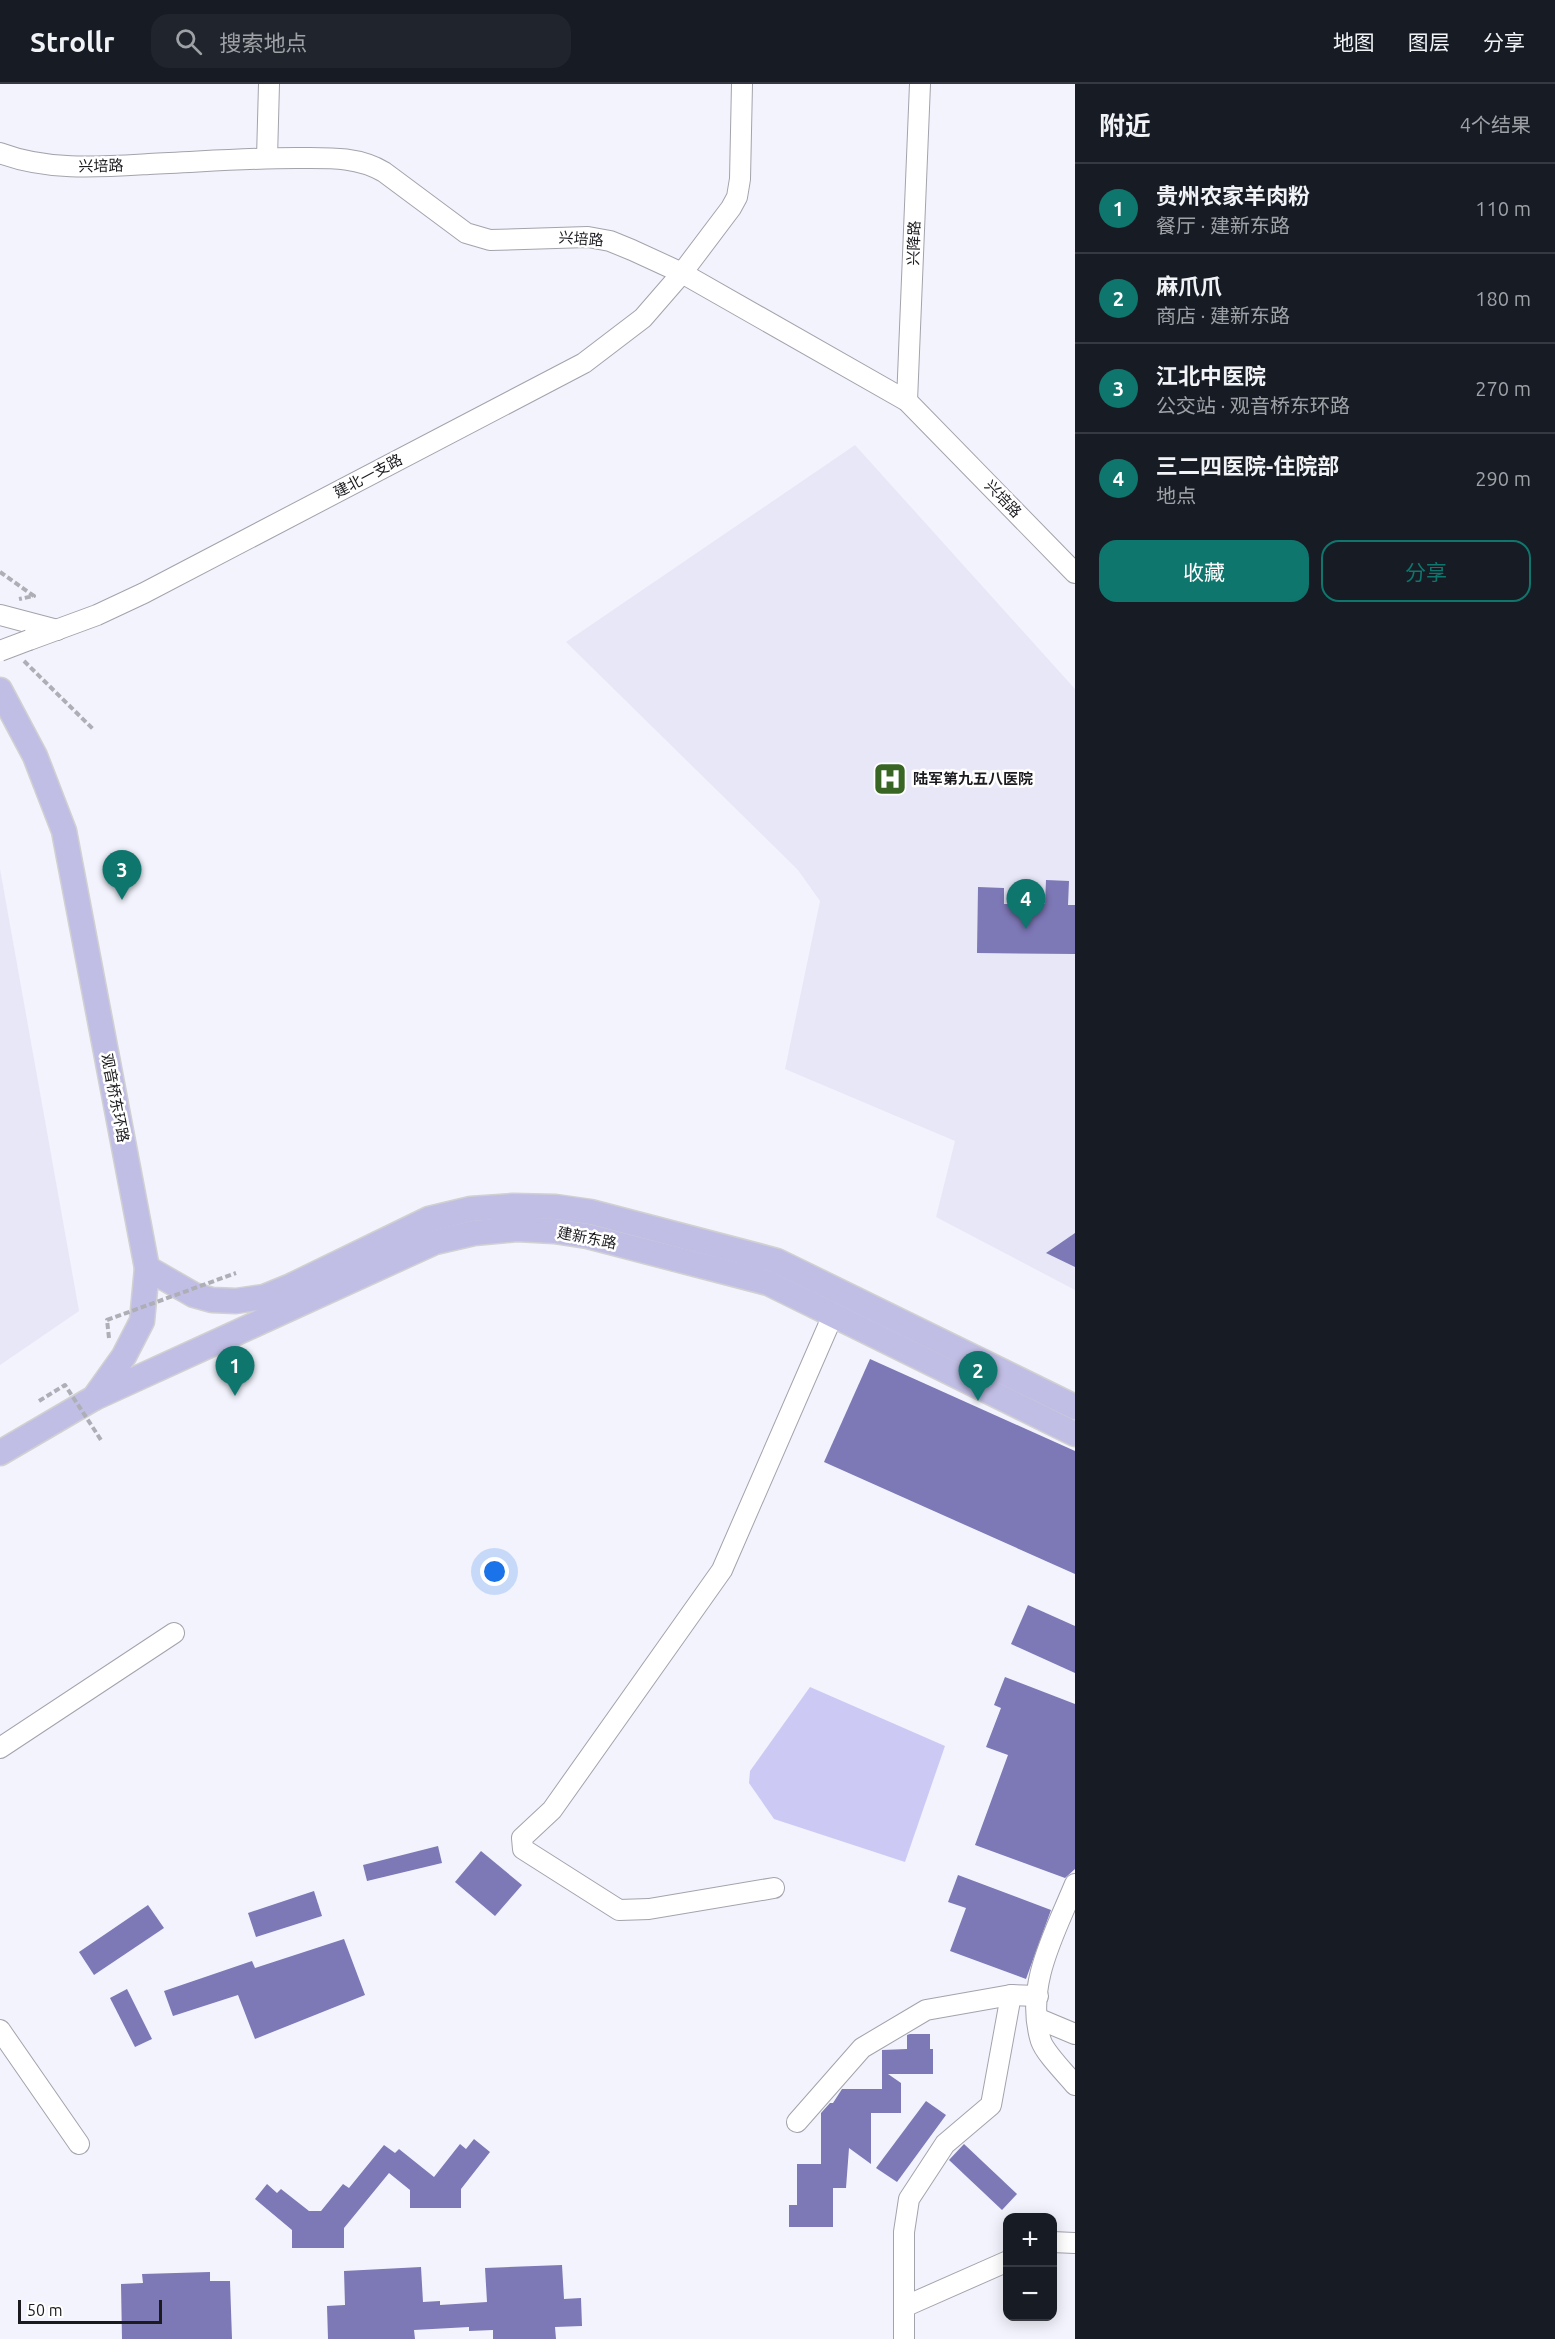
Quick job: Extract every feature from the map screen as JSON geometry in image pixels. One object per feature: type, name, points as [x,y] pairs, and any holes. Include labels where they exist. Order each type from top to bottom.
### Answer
[{"type":"main road","name":"观音桥东环路","points":[[0,690],[35,756],[64,831],[147,1268],[142,1321],[124,1356],[94,1398],[0,1453]]},
{"type":"main road","name":"建新东路","points":[[147,1268],[194,1295],[212,1300],[236,1301],[264,1297],[291,1286],[429,1219],[471,1209],[513,1206],[555,1207],[591,1212],[777,1261],[1075,1407]]},
{"type":"main road","name":"建新东路","points":[[94,1398],[435,1242],[474,1233],[518,1229],[587,1236],[768,1283],[1075,1434]]},
{"type":"street","points":[[267,158],[269,84]]},
{"type":"street","name":"建北一支路","points":[[15,648],[144,593],[584,363],[643,318],[682,273],[737,197],[743,122],[742,84]]},
{"type":"street","name":"兴降路","points":[[908,401],[920,84]]},
{"type":"street","name":"兴培路","points":[[0,153],[16,159],[55,166],[111,166],[267,158],[359,161],[384,172],[466,233],[476,237],[490,240],[569,236],[610,241],[682,273],[908,401],[1075,573]]},
{"type":"street","points":[[0,615],[57,630]]},
{"type":"street","points":[[774,1888],[649,1909],[619,1910],[523,1849],[522,1838],[552,1810],[722,1570],[833,1315]]},
{"type":"street","points":[[0,1748],[174,1633]]},
{"type":"street","points":[[1075,1884],[1040,1968],[1038,1996],[1041,2042],[1075,2085]]},
{"type":"street","points":[[797,2122],[862,2048],[926,2010],[1011,1995],[1038,1996]]},
{"type":"street","points":[[904,2339],[906,2306],[904,2232],[909,2199],[945,2144],[991,2105],[1011,1995]]},
{"type":"street","points":[[1039,2019],[1075,2034]]},
{"type":"street","points":[[0,2030],[79,2144]]},
{"type":"street","points":[[1057,2242],[1075,2243]]},
{"type":"street","points":[[906,2306],[1003,2263]]},
{"type":"path","points":[[0,572],[34,596],[14,600]]},
{"type":"path","points":[[15,648],[94,730]]},
{"type":"path","points":[[109,1338],[107,1320],[236,1273]]},
{"type":"path","points":[[39,1401],[65,1385],[101,1440]]},
{"type":"shaded area","name":"陆军第九五八医院","points":[[855,445],[1075,689],[1075,1290],[936,1217],[955,1141],[785,1069],[820,901],[798,870],[566,642]]},
{"type":"shaded area","points":[[0,869],[79,1311],[0,1365]]},
{"type":"shaded area","points":[[810,1687],[945,1746],[905,1862],[774,1819],[749,1783],[750,1771]]},
{"type":"building","points":[[1046,880],[1069,881],[1068,905],[1075,905],[1075,954],[977,953],[978,887],[1004,888],[1004,904],[1045,904]]},
{"type":"building","points":[[1075,1233],[1075,1267],[1046,1253]]},
{"type":"building","points":[[870,1359],[1075,1451],[1075,1574],[824,1462]]},
{"type":"building","points":[[1028,1605],[1075,1626],[1075,1673],[1011,1644]]},
{"type":"building","points":[[1005,1677],[1075,1704],[1075,1869],[1065,1878],[975,1845],[1008,1755],[986,1747],[1001,1708],[994,1705]]},
{"type":"building","points":[[438,1846],[442,1863],[367,1881],[363,1865]]},
{"type":"building","points":[[481,1851],[522,1885],[495,1916],[455,1882]]},
{"type":"building","points":[[958,1875],[1051,1910],[1026,1979],[950,1951],[966,1908],[948,1902]]},
{"type":"building","points":[[314,1891],[322,1916],[256,1937],[248,1913]]},
{"type":"building","points":[[148,1905],[164,1928],[94,1975],[79,1952]]},
{"type":"building","points":[[344,1939],[365,1995],[255,2039],[238,1995],[173,2016],[164,1991],[252,1961],[255,1968]]},
{"type":"building","points":[[127,1989],[152,2039],[135,2047],[110,1998]]},
{"type":"building","points":[[930,2034],[930,2049],[933,2049],[933,2074],[888,2074],[901,2083],[901,2113],[871,2113],[871,2164],[849,2148],[846,2188],[833,2188],[833,2227],[789,2227],[789,2205],[797,2205],[797,2164],[821,2164],[821,2113],[830,2103],[833,2103],[842,2089],[882,2089],[882,2050],[907,2049],[907,2035]]},
{"type":"building","points":[[926,2101],[946,2115],[897,2182],[876,2168]]},
{"type":"building","points":[[474,2139],[490,2152],[461,2189],[461,2208],[410,2208],[410,2190],[389,2173],[344,2228],[344,2248],[292,2248],[292,2230],[255,2199],[267,2184],[277,2193],[281,2189],[309,2211],[321,2211],[343,2184],[349,2188],[384,2145],[395,2153],[399,2149],[434,2177],[460,2144],[466,2149]]},
{"type":"building","points":[[964,2144],[1017,2194],[1002,2210],[949,2160]]},
{"type":"building","points":[[562,2265],[564,2299],[581,2298],[582,2326],[555,2327],[556,2339],[493,2339],[493,2330],[469,2331],[469,2327],[414,2330],[415,2339],[328,2339],[327,2306],[345,2305],[344,2271],[421,2267],[423,2302],[440,2301],[440,2305],[487,2302],[485,2268]]},
{"type":"building","points":[[210,2272],[210,2281],[230,2281],[232,2339],[122,2339],[121,2284],[143,2283],[142,2274]]},
{"type":"place","name":"陆军第九五八医院","points":[[890,779]]},
{"type":"place","name":"江北中医院","points":[[122,900]]},
{"type":"place","name":"三二四医院-住院部","points":[[1026,929]]},
{"type":"place","name":"贵州农家羊肉粉","points":[[235,1396]]},
{"type":"place","name":"麻爪爪","points":[[978,1401]]}]
